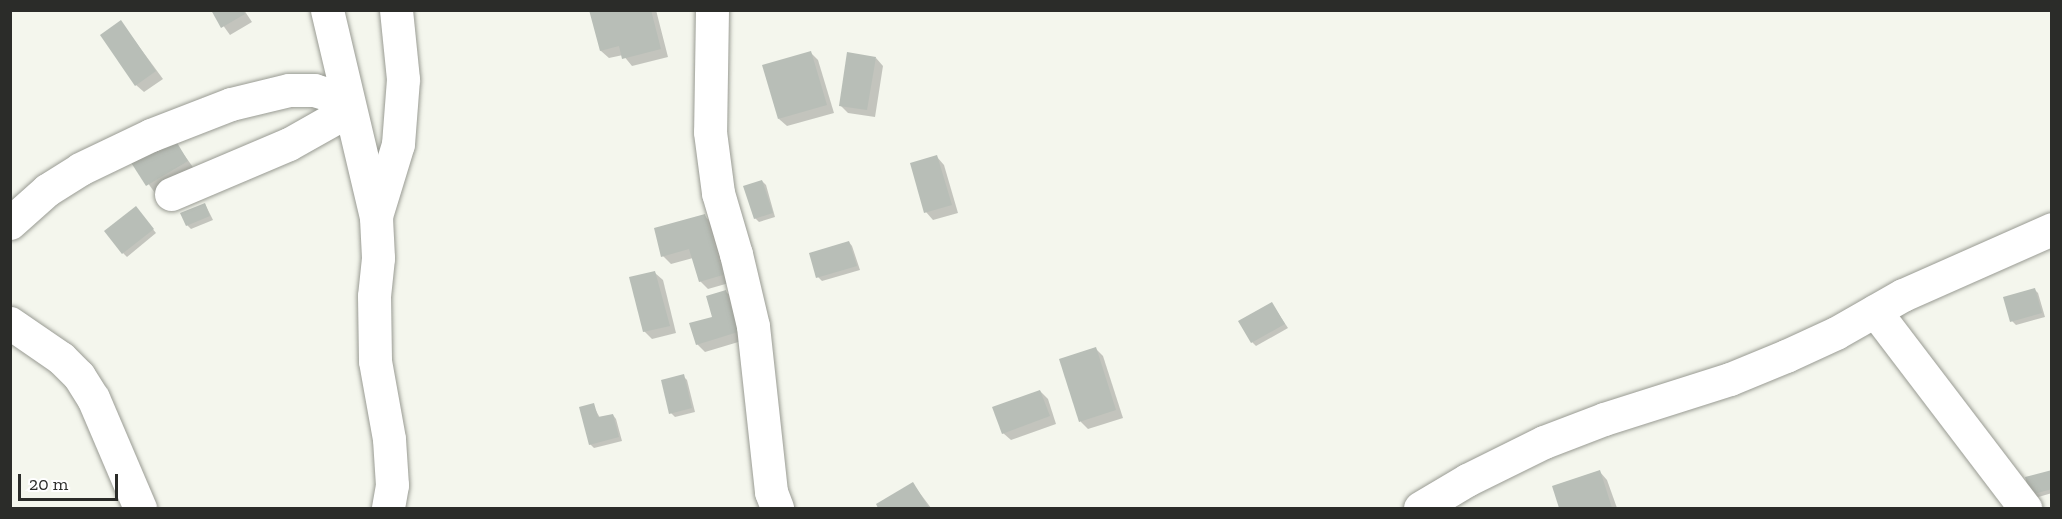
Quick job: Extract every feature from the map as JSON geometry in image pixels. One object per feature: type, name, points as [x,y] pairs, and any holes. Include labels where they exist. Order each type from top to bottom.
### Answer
[{"type":"street","points":[[327,10],[376,218],[378,258],[374,296],[374,340],[378,386],[389,439],[392,485],[388,508]]},
{"type":"street","points":[[376,218],[398,144],[403,79],[396,10]]},
{"type":"street","points":[[712,10],[712,142],[718,193],[736,254],[753,326],[771,492],[777,508]]},
{"type":"street","points":[[10,223],[47,190],[80,169],[151,135],[231,104],[289,90],[314,90],[348,105]]},
{"type":"street","points":[[171,194],[289,144],[348,105]]},
{"type":"street","points":[[1420,508],[1467,480],[1536,446],[1605,419],[1730,379],[1836,333],[1903,295],[2052,229]]},
{"type":"street","points":[[1875,311],[2025,508]]},
{"type":"street","points":[[10,323],[61,358],[79,376],[97,405],[140,508]]},
{"type":"building","points":[[211,10],[243,10],[245,14],[221,28]]},
{"type":"building","points":[[589,10],[651,10],[661,49],[622,59],[619,46],[600,51]]},
{"type":"building","points":[[121,20],[156,71],[135,86],[100,35]]},
{"type":"building","points":[[811,51],[827,105],[778,119],[762,65]]},
{"type":"building","points":[[847,52],[876,57],[867,110],[839,106]]},
{"type":"building","points":[[173,136],[188,161],[146,186],[130,161]]},
{"type":"building","points":[[937,155],[952,205],[924,213],[910,163]]},
{"type":"building","points":[[762,180],[773,213],[754,219],[743,186]]},
{"type":"building","points":[[205,203],[210,216],[186,226],[180,213]]},
{"type":"building","points":[[136,206],[154,229],[122,254],[104,231]]},
{"type":"building","points":[[705,214],[723,275],[699,282],[689,249],[661,257],[654,228]]},
{"type":"building","points":[[849,241],[857,266],[816,278],[809,253]]},
{"type":"building","points":[[655,271],[670,326],[643,332],[629,277]]},
{"type":"building","points":[[2035,288],[2042,313],[2010,322],[2003,297]]},
{"type":"building","points":[[726,290],[738,332],[696,345],[689,323],[712,317],[706,296]]},
{"type":"building","points":[[1272,302],[1285,324],[1251,343],[1238,321]]},
{"type":"building","points":[[1096,347],[1116,410],[1079,422],[1059,359]]},
{"type":"building","points":[[684,374],[692,408],[669,414],[661,380]]},
{"type":"building","points":[[1040,390],[1050,416],[1002,434],[992,407]]},
{"type":"building","points":[[594,403],[598,417],[613,414],[619,437],[589,445],[579,407]]},
{"type":"building","points":[[1600,470],[1612,508],[1559,508],[1552,486]]},
{"type":"building","points":[[2052,470],[2052,489],[2030,495],[2025,477]]},
{"type":"building","points":[[913,482],[929,508],[878,508],[876,504]]}]
